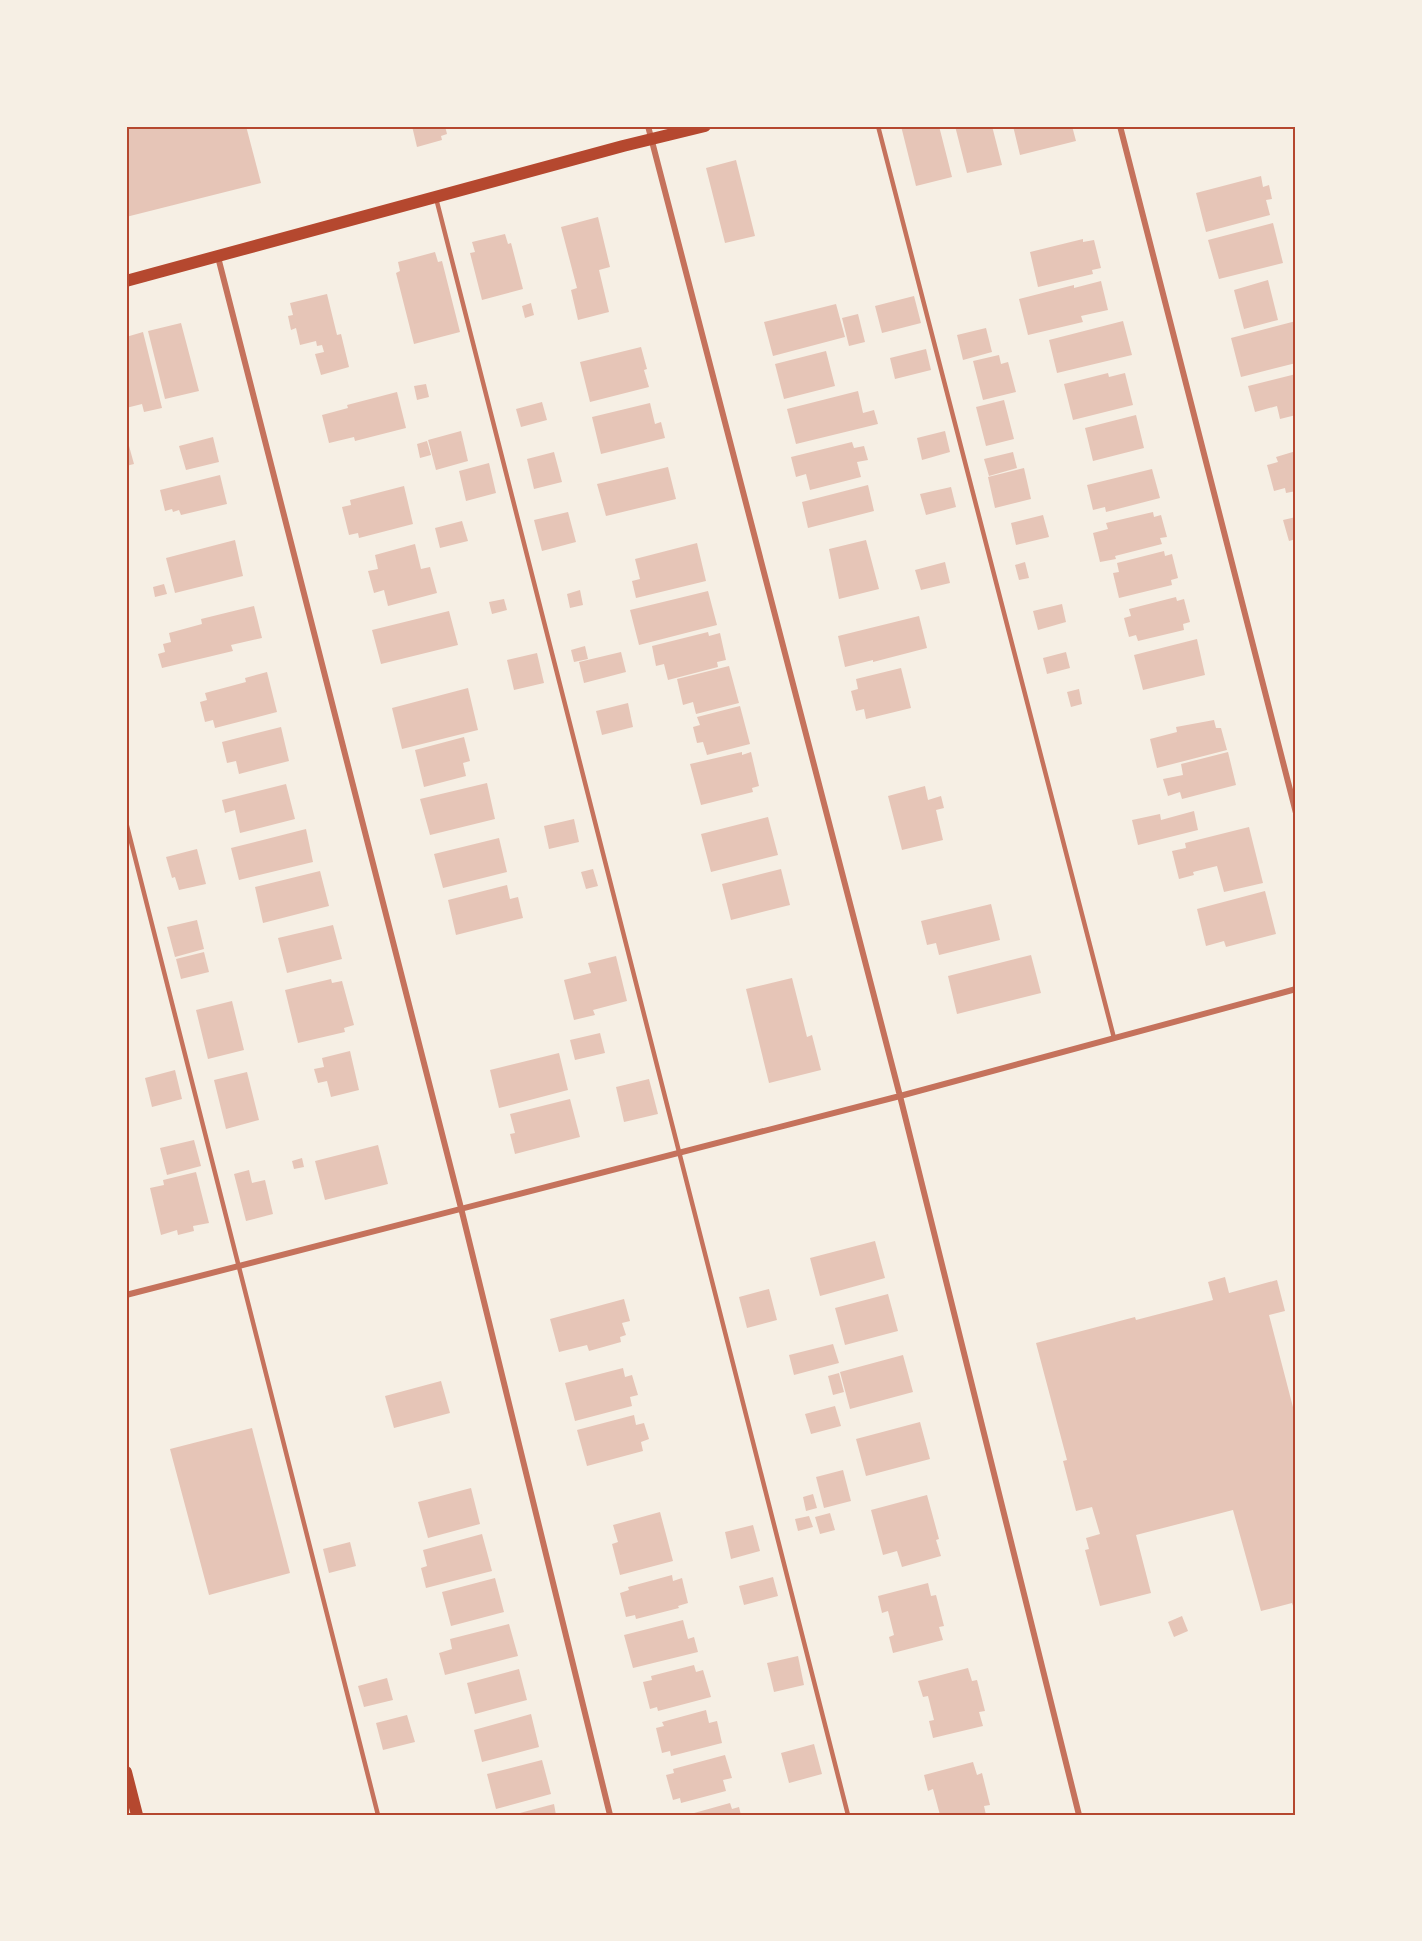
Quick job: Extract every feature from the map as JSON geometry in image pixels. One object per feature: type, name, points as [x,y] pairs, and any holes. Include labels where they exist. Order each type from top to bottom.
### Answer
[{"type":"main road","points":[[126,281],[705,126]]},
{"type":"main road","points":[[126,1772],[137,1815]]},
{"type":"street","points":[[648,126],[900,1096],[1079,1815]]},
{"type":"street","points":[[1120,126],[1296,813]]},
{"type":"street","points":[[218,257],[461,1208],[610,1815]]},
{"type":"street","points":[[126,1295],[900,1096],[1296,989]]},
{"type":"lane","points":[[878,126],[1114,1038]]},
{"type":"lane","points":[[436,198],[848,1815]]},
{"type":"lane","points":[[126,822],[378,1815]]},
{"type":"building","points":[[126,126],[246,126],[261,183],[126,217]]},
{"type":"building","points":[[412,126],[445,126],[447,134],[441,136],[442,140],[417,147]]},
{"type":"building","points":[[901,126],[939,126],[952,177],[916,186]]},
{"type":"building","points":[[955,126],[992,126],[1002,165],[967,173]]},
{"type":"building","points":[[1013,126],[1072,126],[1076,141],[1020,155]]},
{"type":"building","points":[[736,160],[755,236],[725,243],[706,168]]},
{"type":"building","points":[[1261,176],[1263,187],[1269,185],[1272,199],[1266,200],[1270,215],[1206,232],[1196,193]]},
{"type":"building","points":[[598,217],[610,267],[599,270],[609,312],[578,320],[571,290],[577,288],[561,227]]},
{"type":"building","points":[[1273,223],[1283,263],[1219,279],[1208,240]]},
{"type":"building","points":[[505,234],[508,244],[511,243],[523,289],[482,300],[470,253],[475,252],[472,242]]},
{"type":"building","points":[[1083,239],[1083,242],[1094,240],[1101,268],[1092,270],[1093,274],[1038,287],[1030,252]]},
{"type":"building","points":[[435,252],[438,262],[442,261],[460,332],[414,344],[396,273],[400,271],[398,262]]},
{"type":"building","points":[[1268,280],[1278,320],[1244,329],[1234,290]]},
{"type":"building","points":[[1101,281],[1108,310],[1081,316],[1083,322],[1028,335],[1019,299],[1074,285],[1074,288]]},
{"type":"building","points":[[327,294],[337,335],[341,334],[349,367],[321,375],[315,354],[324,352],[322,345],[317,346],[316,341],[300,345],[296,328],[291,330],[288,316],[293,315],[290,303]]},
{"type":"building","points":[[914,296],[921,323],[882,333],[875,306]]},
{"type":"building","points":[[531,303],[534,315],[525,318],[522,306]]},
{"type":"building","points":[[836,304],[845,337],[773,356],[764,322]]},
{"type":"building","points":[[858,314],[865,342],[849,346],[842,318]]},
{"type":"building","points":[[1123,321],[1132,355],[1057,373],[1049,340]]},
{"type":"building","points":[[1296,321],[1296,363],[1241,377],[1231,338]]},
{"type":"building","points":[[181,323],[199,391],[165,399],[148,331]]},
{"type":"building","points":[[986,328],[992,352],[963,360],[957,335]]},
{"type":"building","points":[[143,332],[162,408],[144,412],[142,404],[126,408],[126,337]]},
{"type":"building","points":[[641,347],[649,387],[590,402],[580,362]]},
{"type":"building","points":[[926,349],[931,370],[895,379],[890,358]]},
{"type":"building","points":[[826,351],[835,386],[784,399],[775,364]]},
{"type":"building","points":[[999,355],[1001,364],[1008,362],[1016,392],[983,400],[973,361]]},
{"type":"building","points":[[1108,373],[1109,377],[1125,373],[1133,405],[1073,420],[1064,384]]},
{"type":"building","points":[[1296,374],[1296,415],[1280,419],[1277,406],[1255,412],[1248,386]]},
{"type":"building","points":[[426,384],[429,397],[417,400],[414,386]]},
{"type":"building","points":[[858,391],[863,413],[874,410],[878,424],[796,444],[787,409]]},
{"type":"building","points":[[397,392],[406,428],[355,441],[354,437],[329,443],[322,415],[348,408],[347,405]]},
{"type":"building","points":[[1004,400],[1014,439],[986,446],[976,407]]},
{"type":"building","points":[[542,402],[547,420],[521,427],[516,409]]},
{"type":"building","points":[[650,403],[655,424],[661,422],[665,438],[601,454],[592,417]]},
{"type":"building","points":[[1136,415],[1144,448],[1093,461],[1085,428]]},
{"type":"building","points":[[461,431],[468,461],[436,470],[428,440]]},
{"type":"building","points":[[945,431],[950,452],[922,460],[917,438]]},
{"type":"building","points":[[126,435],[134,464],[126,466]]},
{"type":"building","points":[[213,437],[219,462],[186,470],[179,446]]},
{"type":"building","points":[[427,441],[431,455],[420,458],[417,444]]},
{"type":"building","points":[[852,442],[854,448],[864,446],[868,460],[857,462],[861,477],[810,490],[806,474],[796,477],[791,457]]},
{"type":"building","points":[[1296,451],[1296,491],[1286,493],[1285,488],[1274,491],[1267,465],[1278,462],[1276,457]]},
{"type":"building","points":[[554,452],[562,482],[534,489],[527,459]]},
{"type":"building","points":[[1013,452],[1017,468],[989,476],[984,459]]},
{"type":"building","points":[[489,463],[496,493],[466,501],[459,471]]},
{"type":"building","points":[[668,467],[676,499],[606,516],[597,484]]},
{"type":"building","points":[[1024,468],[1031,499],[995,508],[988,477]]},
{"type":"building","points":[[1152,469],[1160,498],[1106,512],[1105,507],[1093,510],[1087,485]]},
{"type":"building","points":[[220,475],[227,504],[181,515],[179,510],[165,511],[160,490]]},
{"type":"building","points":[[868,485],[874,511],[808,528],[802,502]]},
{"type":"building","points":[[404,486],[413,524],[359,538],[358,533],[349,535],[342,507],[351,505],[350,500]]},
{"type":"building","points":[[951,487],[956,507],[926,515],[920,494]]},
{"type":"building","points":[[568,512],[576,542],[542,551],[534,520]]},
{"type":"building","points":[[1153,512],[1154,517],[1161,515],[1167,537],[1160,538],[1162,544],[1100,562],[1093,533],[1108,529],[1106,523]]},
{"type":"building","points":[[1043,515],[1049,537],[1016,545],[1011,523]]},
{"type":"building","points":[[1296,517],[1296,539],[1289,541],[1283,520]]},
{"type":"building","points":[[462,521],[468,541],[440,548],[435,528]]},
{"type":"building","points":[[235,540],[243,576],[175,593],[166,558]]},
{"type":"building","points":[[866,540],[879,589],[839,599],[829,549]]},
{"type":"building","points":[[697,543],[706,581],[636,598],[632,581],[640,579],[635,559]]},
{"type":"building","points":[[415,544],[421,569],[430,567],[437,593],[388,606],[384,590],[374,593],[368,571],[378,569],[375,555]]},
{"type":"building","points":[[1164,551],[1165,556],[1172,554],[1178,578],[1171,580],[1172,585],[1119,598],[1113,573],[1119,572],[1117,563]]},
{"type":"building","points":[[945,562],[950,583],[921,590],[915,570]]},
{"type":"building","points":[[1025,562],[1029,578],[1019,580],[1015,565]]},
{"type":"building","points":[[164,584],[167,594],[155,597],[153,587]]},
{"type":"building","points":[[580,590],[583,605],[570,608],[567,594]]},
{"type":"building","points":[[708,591],[717,625],[639,645],[630,610]]},
{"type":"building","points":[[1176,597],[1177,601],[1184,599],[1190,622],[1183,624],[1184,630],[1138,641],[1136,635],[1129,637],[1124,618],[1131,616],[1129,609]]},
{"type":"building","points":[[504,599],[507,610],[492,614],[489,602]]},
{"type":"building","points":[[1062,604],[1066,622],[1038,630],[1033,611]]},
{"type":"building","points":[[254,606],[262,638],[231,645],[233,651],[162,668],[158,654],[165,652],[163,644],[171,642],[169,633],[202,624],[201,619]]},
{"type":"building","points":[[449,611],[458,645],[381,664],[372,630]]},
{"type":"building","points":[[919,616],[927,648],[845,667],[838,636]]},
{"type":"building","points":[[708,632],[709,636],[720,633],[726,660],[717,662],[718,667],[668,680],[664,664],[656,666],[652,646]]},
{"type":"building","points":[[1197,639],[1205,675],[1143,690],[1134,655]]},
{"type":"building","points":[[585,646],[588,659],[574,662],[571,650]]},
{"type":"building","points":[[621,652],[626,672],[584,683],[579,662]]},
{"type":"building","points":[[1066,652],[1070,668],[1047,674],[1043,658]]},
{"type":"building","points":[[537,653],[544,683],[514,690],[507,660]]},
{"type":"building","points":[[729,666],[739,703],[696,714],[693,702],[683,705],[677,679]]},
{"type":"building","points":[[901,668],[911,708],[866,719],[864,709],[856,711],[851,691],[858,689],[856,679]]},
{"type":"building","points":[[267,672],[277,712],[215,728],[213,720],[205,722],[200,702],[207,700],[205,693],[246,682],[245,678]]},
{"type":"building","points":[[468,688],[478,730],[402,749],[392,708]]},
{"type":"building","points":[[1079,689],[1082,704],[1071,707],[1067,692]]},
{"type":"building","points":[[628,703],[633,727],[602,735],[596,711]]},
{"type":"building","points":[[740,706],[750,744],[707,755],[703,742],[697,743],[693,727],[700,725],[697,717]]},
{"type":"building","points":[[1214,720],[1216,728],[1221,728],[1227,750],[1157,768],[1150,739],[1177,732],[1176,727]]},
{"type":"building","points":[[281,727],[289,761],[239,774],[236,761],[227,763],[222,742]]},
{"type":"building","points":[[464,737],[470,761],[463,763],[466,776],[424,787],[415,750]]},
{"type":"building","points":[[742,752],[742,755],[751,752],[759,786],[752,788],[753,792],[701,805],[690,764]]},
{"type":"building","points":[[1228,752],[1236,785],[1182,799],[1180,792],[1168,796],[1163,779],[1183,775],[1181,764]]},
{"type":"building","points":[[487,783],[495,819],[430,835],[420,799]]},
{"type":"building","points":[[286,784],[295,819],[240,833],[235,810],[225,813],[222,800]]},
{"type":"building","points":[[925,786],[928,800],[941,796],[944,808],[936,810],[943,840],[902,850],[888,796]]},
{"type":"building","points":[[1194,811],[1198,830],[1138,845],[1132,820],[1160,814],[1161,820]]},
{"type":"building","points":[[768,817],[778,855],[711,872],[701,834]]},
{"type":"building","points":[[574,819],[579,842],[549,849],[544,826]]},
{"type":"building","points":[[1249,827],[1263,883],[1224,892],[1217,866],[1193,872],[1194,875],[1179,879],[1172,851],[1186,848],[1185,843]]},
{"type":"building","points":[[306,829],[313,862],[239,880],[231,848]]},
{"type":"building","points":[[499,838],[507,872],[443,888],[434,854]]},
{"type":"building","points":[[197,849],[206,884],[179,890],[175,877],[172,878],[166,857]]},
{"type":"building","points":[[593,869],[598,886],[586,889],[581,872]]},
{"type":"building","points":[[781,869],[790,905],[731,920],[722,884]]},
{"type":"building","points":[[320,871],[329,906],[263,923],[255,887]]},
{"type":"building","points":[[507,885],[510,899],[518,897],[523,918],[456,935],[448,900]]},
{"type":"building","points":[[1265,891],[1276,934],[1226,947],[1224,941],[1206,946],[1197,909]]},
{"type":"building","points":[[991,904],[1000,940],[939,955],[936,943],[927,945],[921,921]]},
{"type":"building","points":[[197,920],[204,949],[175,957],[167,927]]},
{"type":"building","points":[[333,925],[342,959],[287,973],[278,938]]},
{"type":"building","points":[[204,952],[209,972],[181,979],[176,959]]},
{"type":"building","points":[[1031,955],[1041,993],[957,1014],[948,976]]},
{"type":"building","points":[[616,956],[627,1001],[593,1010],[595,1015],[574,1020],[564,980],[591,973],[588,963]]},
{"type":"building","points":[[792,978],[807,1037],[812,1035],[821,1070],[769,1083],[746,989]]},
{"type":"building","points":[[331,979],[332,983],[342,981],[354,1025],[344,1028],[345,1032],[298,1043],[285,990]]},
{"type":"building","points":[[232,1001],[244,1050],[208,1059],[196,1010]]},
{"type":"building","points":[[600,1033],[605,1053],[575,1060],[570,1040]]},
{"type":"building","points":[[350,1051],[359,1090],[331,1097],[327,1081],[318,1083],[314,1069],[324,1067],[322,1058]]},
{"type":"building","points":[[559,1053],[568,1090],[499,1108],[490,1070]]},
{"type":"building","points":[[175,1070],[182,1099],[152,1107],[145,1078]]},
{"type":"building","points":[[247,1072],[259,1120],[226,1129],[214,1080]]},
{"type":"building","points":[[649,1079],[658,1114],[624,1122],[616,1087]]},
{"type":"building","points":[[570,1099],[580,1137],[515,1154],[510,1134],[515,1133],[510,1114]]},
{"type":"building","points":[[194,1140],[201,1166],[167,1175],[160,1148]]},
{"type":"building","points":[[378,1145],[388,1184],[325,1200],[315,1161]]},
{"type":"building","points":[[302,1158],[304,1167],[294,1169],[292,1161]]},
{"type":"building","points":[[249,1170],[252,1183],[265,1180],[273,1214],[246,1221],[234,1174]]},
{"type":"building","points":[[196,1172],[209,1223],[193,1226],[194,1231],[178,1235],[177,1230],[161,1235],[150,1188],[164,1185],[163,1180]]},
{"type":"building","points":[[875,1241],[885,1278],[820,1296],[810,1258]]},
{"type":"building","points":[[1225,1277],[1229,1293],[1277,1280],[1285,1311],[1269,1315],[1294,1411],[1296,1410],[1296,1614],[1292,1603],[1261,1611],[1233,1510],[1136,1535],[1151,1593],[1100,1606],[1085,1550],[1089,1549],[1086,1538],[1100,1534],[1092,1507],[1076,1511],[1063,1461],[1067,1460],[1036,1343],[1135,1317],[1136,1320],[1213,1300],[1208,1282]]},
{"type":"building","points":[[769,1289],[777,1320],[747,1328],[739,1297]]},
{"type":"building","points":[[888,1294],[898,1331],[845,1345],[835,1308]]},
{"type":"building","points":[[624,1299],[630,1321],[622,1323],[626,1335],[620,1337],[621,1342],[589,1351],[587,1345],[559,1352],[550,1319]]},
{"type":"building","points":[[833,1344],[839,1363],[794,1375],[789,1355]]},
{"type":"building","points":[[903,1355],[913,1392],[850,1409],[840,1372]]},
{"type":"building","points":[[623,1368],[625,1377],[632,1375],[638,1395],[630,1397],[632,1406],[575,1421],[565,1383]]},
{"type":"building","points":[[839,1373],[844,1392],[833,1395],[828,1376]]},
{"type":"building","points":[[441,1381],[450,1413],[394,1428],[385,1396]]},
{"type":"building","points":[[835,1406],[841,1426],[811,1434],[805,1414]]},
{"type":"building","points":[[634,1415],[636,1425],[644,1423],[649,1439],[641,1442],[643,1451],[587,1466],[577,1430]]},
{"type":"building","points":[[920,1422],[930,1459],[866,1476],[856,1439]]},
{"type":"building","points":[[252,1428],[290,1573],[209,1595],[170,1449]]},
{"type":"building","points":[[843,1470],[851,1501],[824,1508],[816,1477]]},
{"type":"building","points":[[471,1488],[480,1524],[428,1538],[418,1502]]},
{"type":"building","points":[[813,1494],[817,1508],[806,1511],[803,1497]]},
{"type":"building","points":[[927,1495],[939,1539],[936,1540],[941,1556],[902,1567],[897,1551],[883,1555],[871,1510]]},
{"type":"building","points":[[660,1512],[673,1561],[620,1575],[612,1544],[618,1542],[613,1525]]},
{"type":"building","points":[[830,1513],[835,1530],[820,1534],[815,1517]]},
{"type":"building","points":[[809,1516],[813,1527],[798,1531],[795,1519]]},
{"type":"building","points":[[753,1525],[760,1551],[731,1559],[725,1532]]},
{"type":"building","points":[[482,1534],[492,1571],[426,1588],[421,1568],[427,1566],[423,1550]]},
{"type":"building","points":[[350,1542],[356,1566],[329,1573],[323,1549]]},
{"type":"building","points":[[672,1575],[673,1581],[682,1578],[688,1603],[678,1606],[679,1608],[636,1619],[635,1615],[626,1617],[620,1593],[629,1590],[628,1587]]},
{"type":"building","points":[[773,1577],[778,1596],[744,1605],[739,1586]]},
{"type":"building","points":[[495,1578],[504,1612],[451,1626],[442,1592]]},
{"type":"building","points":[[928,1583],[931,1596],[936,1595],[944,1626],[939,1627],[943,1640],[893,1653],[889,1637],[894,1635],[888,1611],[882,1613],[878,1596]]},
{"type":"building","points":[[1182,1616],[1188,1631],[1174,1637],[1168,1622]]},
{"type":"building","points":[[683,1620],[688,1639],[694,1637],[698,1652],[633,1668],[624,1635]]},
{"type":"building","points":[[509,1624],[518,1656],[445,1675],[439,1653],[452,1649],[450,1639]]},
{"type":"building","points":[[798,1656],[804,1685],[774,1692],[767,1663]]},
{"type":"building","points":[[694,1665],[696,1672],[703,1670],[711,1697],[658,1711],[657,1707],[650,1709],[643,1682],[652,1680],[651,1676]]},
{"type":"building","points":[[968,1668],[972,1681],[977,1680],[985,1711],[979,1712],[983,1726],[933,1738],[929,1721],[934,1720],[928,1696],[923,1697],[918,1681]]},
{"type":"building","points":[[519,1669],[527,1700],[475,1714],[467,1683]]},
{"type":"building","points":[[387,1678],[393,1700],[364,1707],[358,1686]]},
{"type":"building","points":[[706,1710],[709,1723],[717,1721],[722,1743],[671,1756],[670,1751],[662,1753],[656,1728],[664,1726],[662,1722]]},
{"type":"building","points":[[531,1714],[539,1747],[482,1762],[474,1730]]},
{"type":"building","points":[[407,1715],[415,1742],[383,1750],[376,1723]]},
{"type":"building","points":[[814,1744],[822,1774],[789,1783],[781,1753]]},
{"type":"building","points":[[725,1755],[732,1778],[723,1780],[726,1791],[681,1803],[680,1798],[673,1800],[666,1775],[674,1773],[673,1769]]},
{"type":"building","points":[[542,1760],[551,1794],[496,1809],[487,1774]]},
{"type":"building","points":[[973,1762],[977,1775],[982,1773],[990,1805],[984,1806],[986,1815],[940,1815],[933,1789],[928,1791],[924,1775]]},
{"type":"building","points":[[730,1803],[732,1809],[739,1807],[741,1815],[687,1815]]},
{"type":"building","points":[[554,1804],[556,1815],[516,1815],[516,1814]]}]
